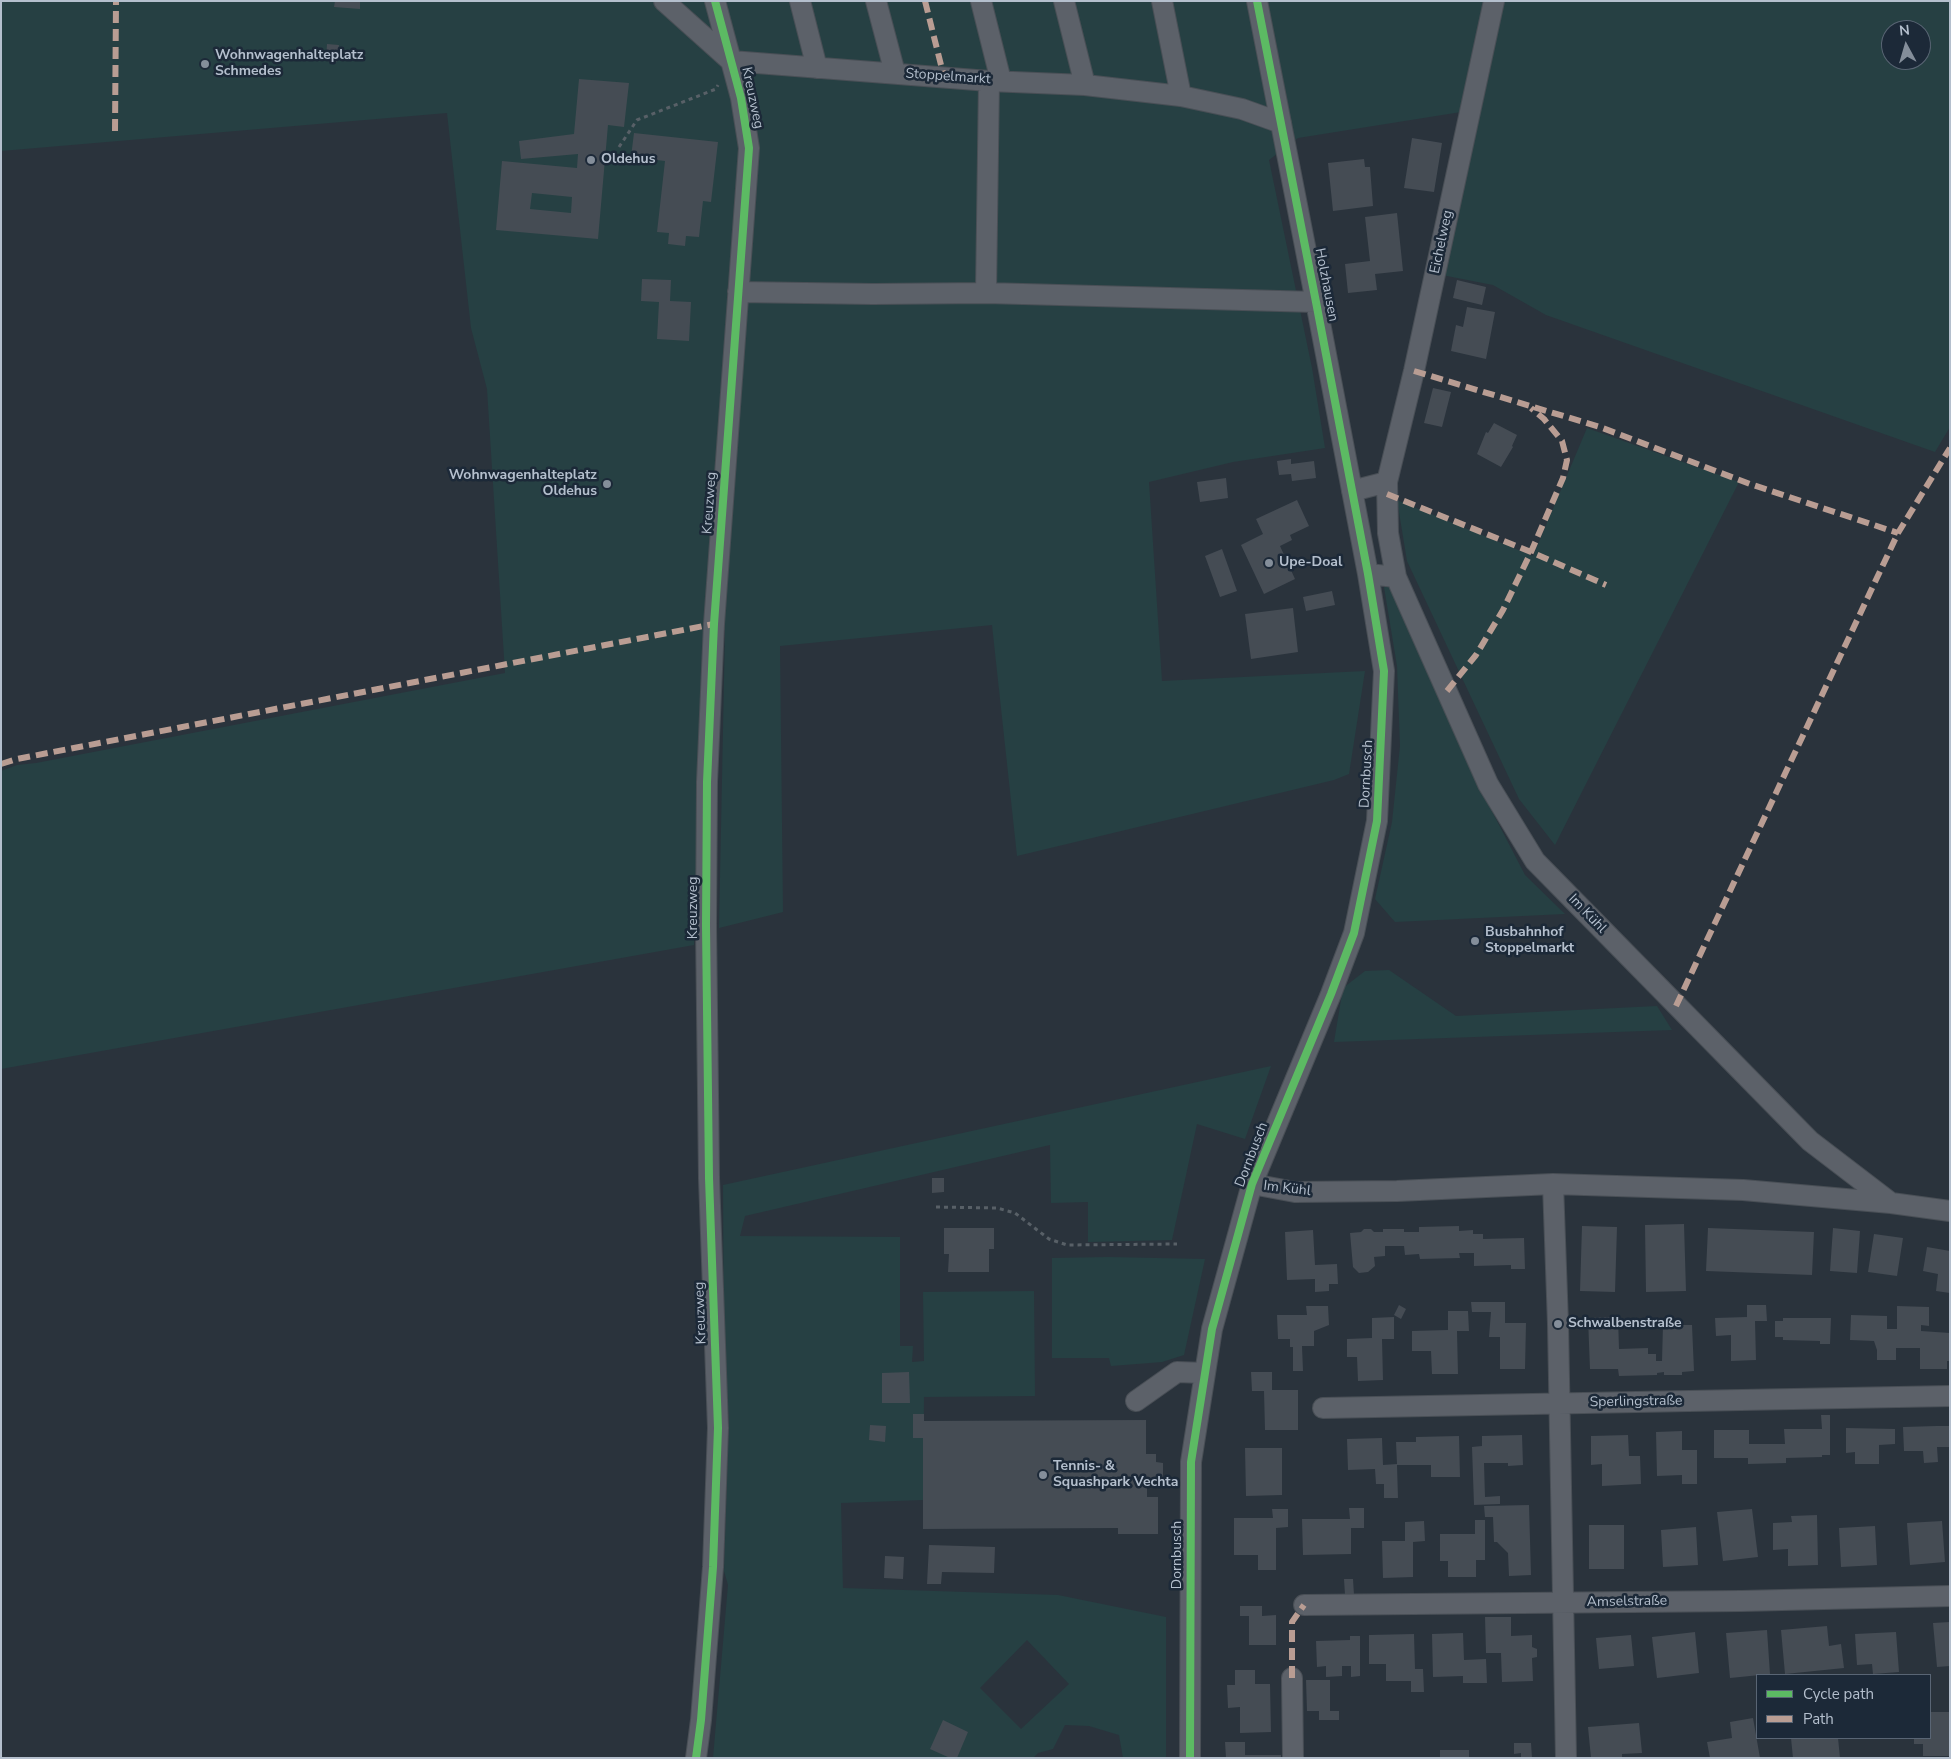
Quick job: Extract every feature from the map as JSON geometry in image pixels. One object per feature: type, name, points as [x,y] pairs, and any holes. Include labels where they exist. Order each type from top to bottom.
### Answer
[{"type":"street","points":[[664,1],[731,61]]},
{"type":"street","points":[[715,1],[731,61]]},
{"type":"street","points":[[800,1],[817,68]]},
{"type":"street","name":"Stoppelmarkt","points":[[876,1],[895,73]]},
{"type":"street","name":"Stoppelmarkt","points":[[982,1],[995,81]]},
{"type":"street","points":[[1064,1],[1085,85]]},
{"type":"street","points":[[1162,1],[1181,96]]},
{"type":"street","name":"Holzhausen","points":[[1257,1],[1368,574]]},
{"type":"street","name":"Eichelweg","points":[[1396,577],[1388,533],[1387,482],[1414,371],[1494,1]]},
{"type":"street","name":"Stoppelmarkt","points":[[731,61],[995,81],[1085,85],[1181,96],[1242,109],[1281,123]]},
{"type":"street","name":"Kreuzweg","points":[[696,1758],[701,1720],[713,1568],[718,1428],[709,1178],[706,925],[707,782],[714,624],[749,148],[741,98],[731,61]]},
{"type":"street","points":[[986,294],[995,81]]},
{"type":"street","points":[[738,292],[986,294],[1316,302]]},
{"type":"street","points":[[1352,491],[1387,482]]},
{"type":"street","points":[[1368,574],[1396,577]]},
{"type":"street","name":"Dornbusch","points":[[1190,1758],[1191,1462],[1212,1329],[1252,1184],[1331,994],[1354,933],[1377,821],[1384,671],[1368,574]]},
{"type":"street","name":"Im Kühl","points":[[1396,577],[1488,784],[1535,861],[1810,1141],[1891,1203]]},
{"type":"street","name":"Im Kühl","points":[[1252,1184],[1294,1192],[1397,1192],[1553,1184],[1743,1190],[1891,1203],[1950,1211]]},
{"type":"street","points":[[1553,1184],[1560,1403],[1566,1758]]},
{"type":"street","points":[[1136,1401],[1177,1372],[1204,1373]]},
{"type":"street","name":"Sperlingstraße","points":[[1323,1408],[1950,1396]]},
{"type":"street","name":"Amselstraße","points":[[1304,1605],[1563,1603],[1950,1596]]},
{"type":"street","points":[[1292,1678],[1293,1758]]},
{"type":"path","points":[[619,147],[637,120],[716,89],[731,61]]},
{"type":"path","points":[[936,1207],[997,1208],[1015,1212],[1049,1240],[1067,1246],[1177,1244]]},
{"type":"green space","points":[[1,1],[1484,1],[1461,112],[1298,138],[1269,160],[1312,368],[1325,448],[1233,462],[1149,482],[1162,681],[1365,671],[1349,774],[1334,780],[1017,856],[992,625],[780,646],[783,912],[719,928],[725,630],[708,634],[694,945],[1,1069],[1,771],[17,765],[36,763],[505,673],[487,389],[471,328],[447,113],[1,151]]},
{"type":"green space","points":[[1503,1],[1950,1],[1950,427],[1935,452],[1546,315],[1493,285],[1442,275]]},
{"type":"green space","points":[[1587,428],[1739,482],[1555,845],[1519,799],[1407,561],[1397,500],[1533,556]]},
{"type":"green space","points":[[1394,585],[1484,796],[1525,875],[1565,914],[1395,922],[1375,899],[1392,822],[1400,746],[1397,666],[1384,587]]},
{"type":"green space","points":[[1389,970],[1456,1016],[1657,1006],[1672,1030],[1334,1042],[1343,988],[1365,971]]},
{"type":"green space","points":[[1271,1066],[1245,1139],[1197,1124],[1172,1240],[1088,1242],[1088,1202],[1051,1203],[1050,1145],[745,1216],[740,1236],[900,1237],[900,1346],[913,1346],[912,1362],[924,1361],[923,1292],[1034,1291],[1035,1396],[924,1397],[923,1500],[841,1503],[843,1588],[1058,1595],[1166,1617],[1166,1758],[1123,1758],[1119,1735],[1089,1726],[1065,1725],[1053,1749],[1038,1753],[1033,1758],[713,1758],[728,1585],[724,1571],[729,1420],[724,1359],[723,1185]],"holes":[[[1027,1640],[1069,1684],[1021,1729],[980,1688]]]},
{"type":"green space","points":[[1052,1258],[1205,1259],[1184,1355],[1162,1362],[1111,1366],[1109,1358],[1052,1358]]},
{"type":"building","points":[[335,1],[360,1],[360,9],[334,7]]},
{"type":"building","points":[[327,44],[339,45],[337,62],[326,61]]},
{"type":"building","name":"Oldehus","points":[[579,79],[629,83],[624,127],[608,125],[598,239],[496,230],[502,161],[577,168],[578,154],[521,159],[519,141],[574,134]],"holes":[[[532,193],[572,197],[571,213],[530,209]]]},
{"type":"building","name":"Oldehus","points":[[634,133],[718,142],[711,202],[703,201],[699,237],[686,236],[685,246],[668,244],[669,233],[657,232],[665,161],[631,157]]},
{"type":"building","points":[[1412,138],[1442,143],[1434,192],[1404,188]]},
{"type":"building","points":[[1364,159],[1365,167],[1370,167],[1373,206],[1333,211],[1328,163]]},
{"type":"building","points":[[1397,213],[1403,271],[1375,274],[1377,290],[1348,293],[1345,264],[1370,261],[1365,217]]},
{"type":"building","points":[[642,279],[671,280],[670,301],[691,302],[689,341],[657,339],[659,302],[641,301]]},
{"type":"building","points":[[1457,280],[1486,287],[1482,305],[1453,298]]},
{"type":"building","points":[[1467,307],[1495,312],[1486,359],[1451,351],[1456,325],[1463,327]]},
{"type":"building","points":[[1433,388],[1451,392],[1442,427],[1424,423]]},
{"type":"building","points":[[1494,423],[1517,435],[1513,447],[1501,467],[1477,454],[1486,432],[1488,433]]},
{"type":"building","points":[[1291,459],[1291,464],[1314,461],[1316,478],[1292,481],[1291,474],[1279,475],[1277,461]]},
{"type":"building","points":[[1226,478],[1228,498],[1200,502],[1197,482]]},
{"type":"building","name":"Upe-Doal","points":[[1297,500],[1309,526],[1290,535],[1292,540],[1280,546],[1295,579],[1264,594],[1241,545],[1263,534],[1256,519]]},
{"type":"building","points":[[1222,549],[1237,591],[1220,597],[1205,556]]},
{"type":"building","points":[[1332,591],[1335,605],[1306,611],[1303,597]]},
{"type":"building","points":[[1293,608],[1298,652],[1251,659],[1245,614]]},
{"type":"building","points":[[932,1178],[944,1178],[944,1192],[932,1193]]},
{"type":"building","points":[[1684,1224],[1686,1291],[1646,1292],[1645,1225]]},
{"type":"building","points":[[1459,1226],[1459,1231],[1473,1230],[1473,1234],[1483,1234],[1483,1239],[1524,1238],[1525,1269],[1511,1269],[1511,1265],[1474,1266],[1474,1253],[1459,1253],[1460,1258],[1420,1259],[1419,1254],[1405,1255],[1404,1246],[1385,1246],[1385,1256],[1374,1257],[1375,1266],[1368,1272],[1359,1273],[1353,1267],[1350,1233],[1361,1232],[1364,1229],[1371,1229],[1374,1232],[1383,1232],[1383,1229],[1404,1229],[1404,1232],[1419,1232],[1419,1227]]},
{"type":"building","points":[[1582,1226],[1617,1227],[1615,1292],[1580,1291]]},
{"type":"building","points":[[944,1228],[994,1228],[994,1249],[989,1249],[989,1272],[948,1272],[949,1254],[944,1254]]},
{"type":"building","points":[[1708,1228],[1814,1232],[1812,1275],[1706,1271]]},
{"type":"building","points":[[1833,1228],[1860,1231],[1857,1273],[1830,1271]]},
{"type":"building","points":[[1313,1230],[1315,1265],[1337,1264],[1338,1284],[1329,1284],[1329,1291],[1315,1292],[1315,1279],[1287,1280],[1285,1232]]},
{"type":"building","points":[[1874,1234],[1903,1238],[1897,1276],[1868,1272]]},
{"type":"building","points":[[1927,1247],[1950,1251],[1950,1293],[1936,1291],[1938,1274],[1923,1271]]},
{"type":"building","points":[[1471,1302],[1505,1302],[1505,1323],[1526,1323],[1525,1369],[1500,1369],[1500,1337],[1489,1337],[1491,1312],[1472,1312]]},
{"type":"building","points":[[1399,1305],[1406,1309],[1401,1319],[1394,1315]]},
{"type":"building","points":[[1747,1305],[1766,1305],[1767,1321],[1755,1321],[1756,1360],[1731,1361],[1731,1335],[1716,1336],[1715,1318],[1747,1317]]},
{"type":"building","points":[[1306,1306],[1328,1306],[1329,1325],[1314,1331],[1314,1346],[1302,1346],[1303,1371],[1293,1371],[1293,1347],[1290,1347],[1290,1339],[1278,1339],[1277,1315],[1307,1315]]},
{"type":"building","points":[[1897,1306],[1929,1307],[1929,1326],[1921,1325],[1921,1331],[1950,1333],[1950,1361],[1947,1361],[1947,1369],[1920,1369],[1920,1348],[1896,1348],[1896,1360],[1877,1360],[1877,1350],[1874,1341],[1850,1340],[1851,1315],[1887,1316],[1887,1329],[1897,1329]]},
{"type":"building","points":[[1448,1311],[1468,1311],[1469,1331],[1457,1331],[1458,1374],[1432,1374],[1431,1351],[1412,1351],[1412,1331],[1448,1330]]},
{"type":"building","points":[[1394,1317],[1394,1339],[1382,1339],[1383,1380],[1358,1381],[1357,1357],[1347,1357],[1347,1339],[1372,1338],[1372,1318]]},
{"type":"building","points":[[1618,1317],[1619,1349],[1648,1348],[1648,1354],[1656,1354],[1656,1361],[1662,1361],[1663,1325],[1692,1325],[1694,1371],[1682,1372],[1682,1375],[1664,1375],[1664,1372],[1657,1373],[1657,1375],[1619,1376],[1618,1369],[1590,1369],[1588,1318]]},
{"type":"building","points":[[1783,1318],[1831,1318],[1830,1344],[1820,1344],[1820,1341],[1783,1340],[1783,1337],[1775,1337],[1775,1321],[1783,1321]]},
{"type":"building","points":[[909,1372],[910,1403],[882,1403],[882,1373]]},
{"type":"building","points":[[1251,1372],[1272,1372],[1272,1390],[1298,1390],[1298,1430],[1265,1430],[1264,1391],[1252,1391]]},
{"type":"building","name":"Tennis- & Squashpark Vechta","points":[[913,1414],[924,1414],[924,1421],[1146,1420],[1146,1454],[1156,1454],[1156,1462],[1163,1463],[1163,1487],[1147,1487],[1147,1497],[1158,1497],[1158,1534],[1118,1534],[1118,1528],[923,1529],[923,1438],[913,1438]]},
{"type":"building","points":[[1821,1415],[1830,1415],[1830,1455],[1786,1458],[1786,1463],[1748,1464],[1748,1458],[1714,1458],[1714,1430],[1749,1430],[1749,1444],[1785,1444],[1784,1429],[1822,1429]]},
{"type":"building","points":[[870,1425],[886,1426],[885,1442],[869,1440]]},
{"type":"building","points":[[1950,1426],[1950,1447],[1937,1447],[1938,1462],[1924,1463],[1923,1451],[1904,1451],[1903,1427]]},
{"type":"building","points":[[1846,1428],[1895,1429],[1895,1444],[1879,1445],[1879,1464],[1855,1464],[1855,1452],[1846,1453]]},
{"type":"building","points":[[1682,1431],[1682,1450],[1697,1450],[1697,1484],[1682,1484],[1682,1475],[1657,1476],[1656,1432]]},
{"type":"building","points":[[1522,1435],[1523,1465],[1508,1466],[1508,1463],[1484,1463],[1485,1497],[1500,1496],[1500,1504],[1474,1505],[1472,1447],[1482,1446],[1482,1436]]},
{"type":"building","points":[[1628,1435],[1629,1456],[1640,1456],[1641,1484],[1602,1486],[1602,1464],[1591,1465],[1591,1436]]},
{"type":"building","points":[[1459,1436],[1460,1477],[1431,1477],[1431,1465],[1397,1465],[1398,1498],[1384,1498],[1384,1484],[1376,1484],[1375,1469],[1348,1470],[1347,1439],[1382,1438],[1383,1465],[1397,1464],[1396,1442],[1416,1442],[1416,1437]]},
{"type":"building","points":[[1245,1448],[1282,1448],[1282,1495],[1246,1496]]},
{"type":"building","points":[[1529,1505],[1531,1575],[1509,1576],[1508,1553],[1497,1542],[1494,1542],[1493,1517],[1485,1517],[1484,1506]]},
{"type":"building","points":[[1349,1508],[1364,1508],[1364,1528],[1351,1528],[1351,1554],[1303,1555],[1302,1519],[1350,1519]]},
{"type":"building","points":[[1272,1509],[1288,1509],[1288,1527],[1276,1528],[1276,1570],[1258,1570],[1258,1555],[1234,1555],[1234,1518],[1273,1518]]},
{"type":"building","points":[[1752,1509],[1758,1557],[1723,1561],[1717,1512]]},
{"type":"building","points":[[1817,1515],[1818,1565],[1788,1566],[1788,1549],[1773,1550],[1773,1523],[1792,1522],[1791,1516]]},
{"type":"building","points":[[1475,1520],[1485,1520],[1485,1560],[1476,1560],[1476,1577],[1448,1577],[1448,1561],[1440,1561],[1440,1534],[1475,1534]]},
{"type":"building","points":[[1424,1521],[1425,1541],[1413,1542],[1413,1577],[1383,1578],[1382,1541],[1405,1541],[1405,1522]]},
{"type":"building","points":[[1942,1521],[1945,1562],[1910,1565],[1907,1523]]},
{"type":"building","points":[[1589,1525],[1624,1525],[1624,1569],[1589,1569]]},
{"type":"building","points":[[1875,1526],[1877,1565],[1841,1567],[1839,1528]]},
{"type":"building","points":[[1696,1527],[1698,1565],[1663,1567],[1661,1530]]},
{"type":"building","points":[[929,1545],[995,1547],[994,1573],[942,1572],[941,1584],[927,1584]]},
{"type":"building","points":[[885,1556],[904,1557],[903,1579],[884,1578]]},
{"type":"building","points":[[1344,1579],[1353,1579],[1354,1595],[1345,1595]]},
{"type":"building","points":[[1240,1606],[1262,1606],[1262,1616],[1276,1615],[1276,1645],[1249,1645],[1249,1616],[1240,1616]]},
{"type":"building","points":[[1485,1617],[1511,1617],[1511,1636],[1532,1635],[1532,1647],[1537,1649],[1537,1657],[1532,1658],[1533,1681],[1502,1682],[1501,1653],[1486,1653]]},
{"type":"building","points":[[1950,1622],[1950,1666],[1937,1667],[1933,1623]]},
{"type":"building","points":[[1827,1626],[1829,1646],[1841,1644],[1844,1668],[1785,1674],[1781,1630]]},
{"type":"building","points":[[1767,1630],[1770,1674],[1730,1678],[1726,1633]]},
{"type":"building","points":[[1695,1632],[1699,1673],[1657,1678],[1652,1637]]},
{"type":"building","points":[[1896,1632],[1899,1672],[1873,1674],[1872,1664],[1857,1665],[1855,1634]]},
{"type":"building","points":[[1463,1633],[1464,1660],[1486,1659],[1487,1683],[1463,1683],[1463,1676],[1433,1677],[1432,1634]]},
{"type":"building","points":[[1414,1634],[1415,1669],[1423,1669],[1424,1692],[1411,1692],[1411,1681],[1386,1681],[1386,1664],[1369,1664],[1369,1635]]},
{"type":"building","points":[[1631,1635],[1634,1666],[1599,1669],[1596,1638]]},
{"type":"building","points":[[1350,1636],[1360,1636],[1360,1676],[1351,1677],[1351,1666],[1342,1666],[1342,1676],[1326,1677],[1326,1666],[1317,1667],[1316,1641],[1350,1640]]},
{"type":"building","points":[[1235,1670],[1255,1670],[1255,1684],[1270,1684],[1271,1732],[1240,1733],[1240,1707],[1228,1708],[1227,1685],[1235,1685]]},
{"type":"building","points":[[1306,1680],[1330,1680],[1330,1711],[1339,1711],[1339,1720],[1319,1720],[1319,1711],[1307,1711]]},
{"type":"building","points":[[1931,1712],[1950,1712],[1950,1756],[1923,1756],[1923,1744],[1914,1744],[1914,1739],[1931,1739]]},
{"type":"building","points":[[1753,1718],[1760,1758],[1710,1758],[1707,1742],[1732,1738],[1730,1722]]},
{"type":"building","points":[[943,1720],[968,1732],[957,1758],[950,1758],[930,1749]]},
{"type":"building","points":[[1639,1723],[1642,1753],[1622,1754],[1622,1758],[1591,1758],[1588,1727]]},
{"type":"building","points":[[1791,1739],[1838,1739],[1840,1758],[1793,1758]]},
{"type":"building","points":[[1225,1742],[1245,1742],[1245,1755],[1281,1755],[1281,1758],[1226,1758]]},
{"type":"building","points":[[1514,1743],[1531,1743],[1532,1758],[1521,1758],[1521,1753],[1514,1754]]},
{"type":"building","points":[[1440,1750],[1469,1750],[1469,1758],[1440,1758]]},
{"type":"marked path","points":[[115,131],[116,1]]},
{"type":"marked path","points":[[925,1],[944,77]]},
{"type":"marked path","points":[[1414,371],[1600,427],[1750,484],[1898,533]]},
{"type":"marked path","points":[[1447,691],[1476,655],[1503,610],[1563,478],[1567,460],[1562,441],[1544,419],[1531,408]]},
{"type":"marked path","points":[[1676,1006],[1898,533],[1950,448]]},
{"type":"marked path","points":[[1387,494],[1531,552],[1606,585]]},
{"type":"marked path","points":[[1,764],[17,759],[714,624]]},
{"type":"marked path","points":[[1292,1678],[1292,1622],[1304,1605]]},
{"type":"cycle path","points":[[696,1758],[701,1720],[713,1567],[718,1428],[709,1178],[706,925],[707,782],[714,624],[749,148],[741,98],[715,1]]},
{"type":"cycle path","points":[[1190,1758],[1191,1462],[1212,1329],[1252,1184],[1331,994],[1354,933],[1377,821],[1384,671],[1368,574],[1257,1]]},
{"type":"place","name":"Wohnwagenhalteplatz Schmedes","points":[[205,64]]},
{"type":"place","name":"Oldehus","points":[[591,160]]},
{"type":"place","name":"Wohnwagenhalteplatz Oldehus","points":[[607,484]]},
{"type":"place","name":"Upe-Doal","points":[[1269,563]]},
{"type":"place","name":"Busbahnhof Stoppelmarkt","points":[[1475,941]]},
{"type":"place","name":"Schwalbenstraße","points":[[1558,1324]]},
{"type":"place","name":"Tennis- & Squashpark Vechta","points":[[1043,1475]]}]
